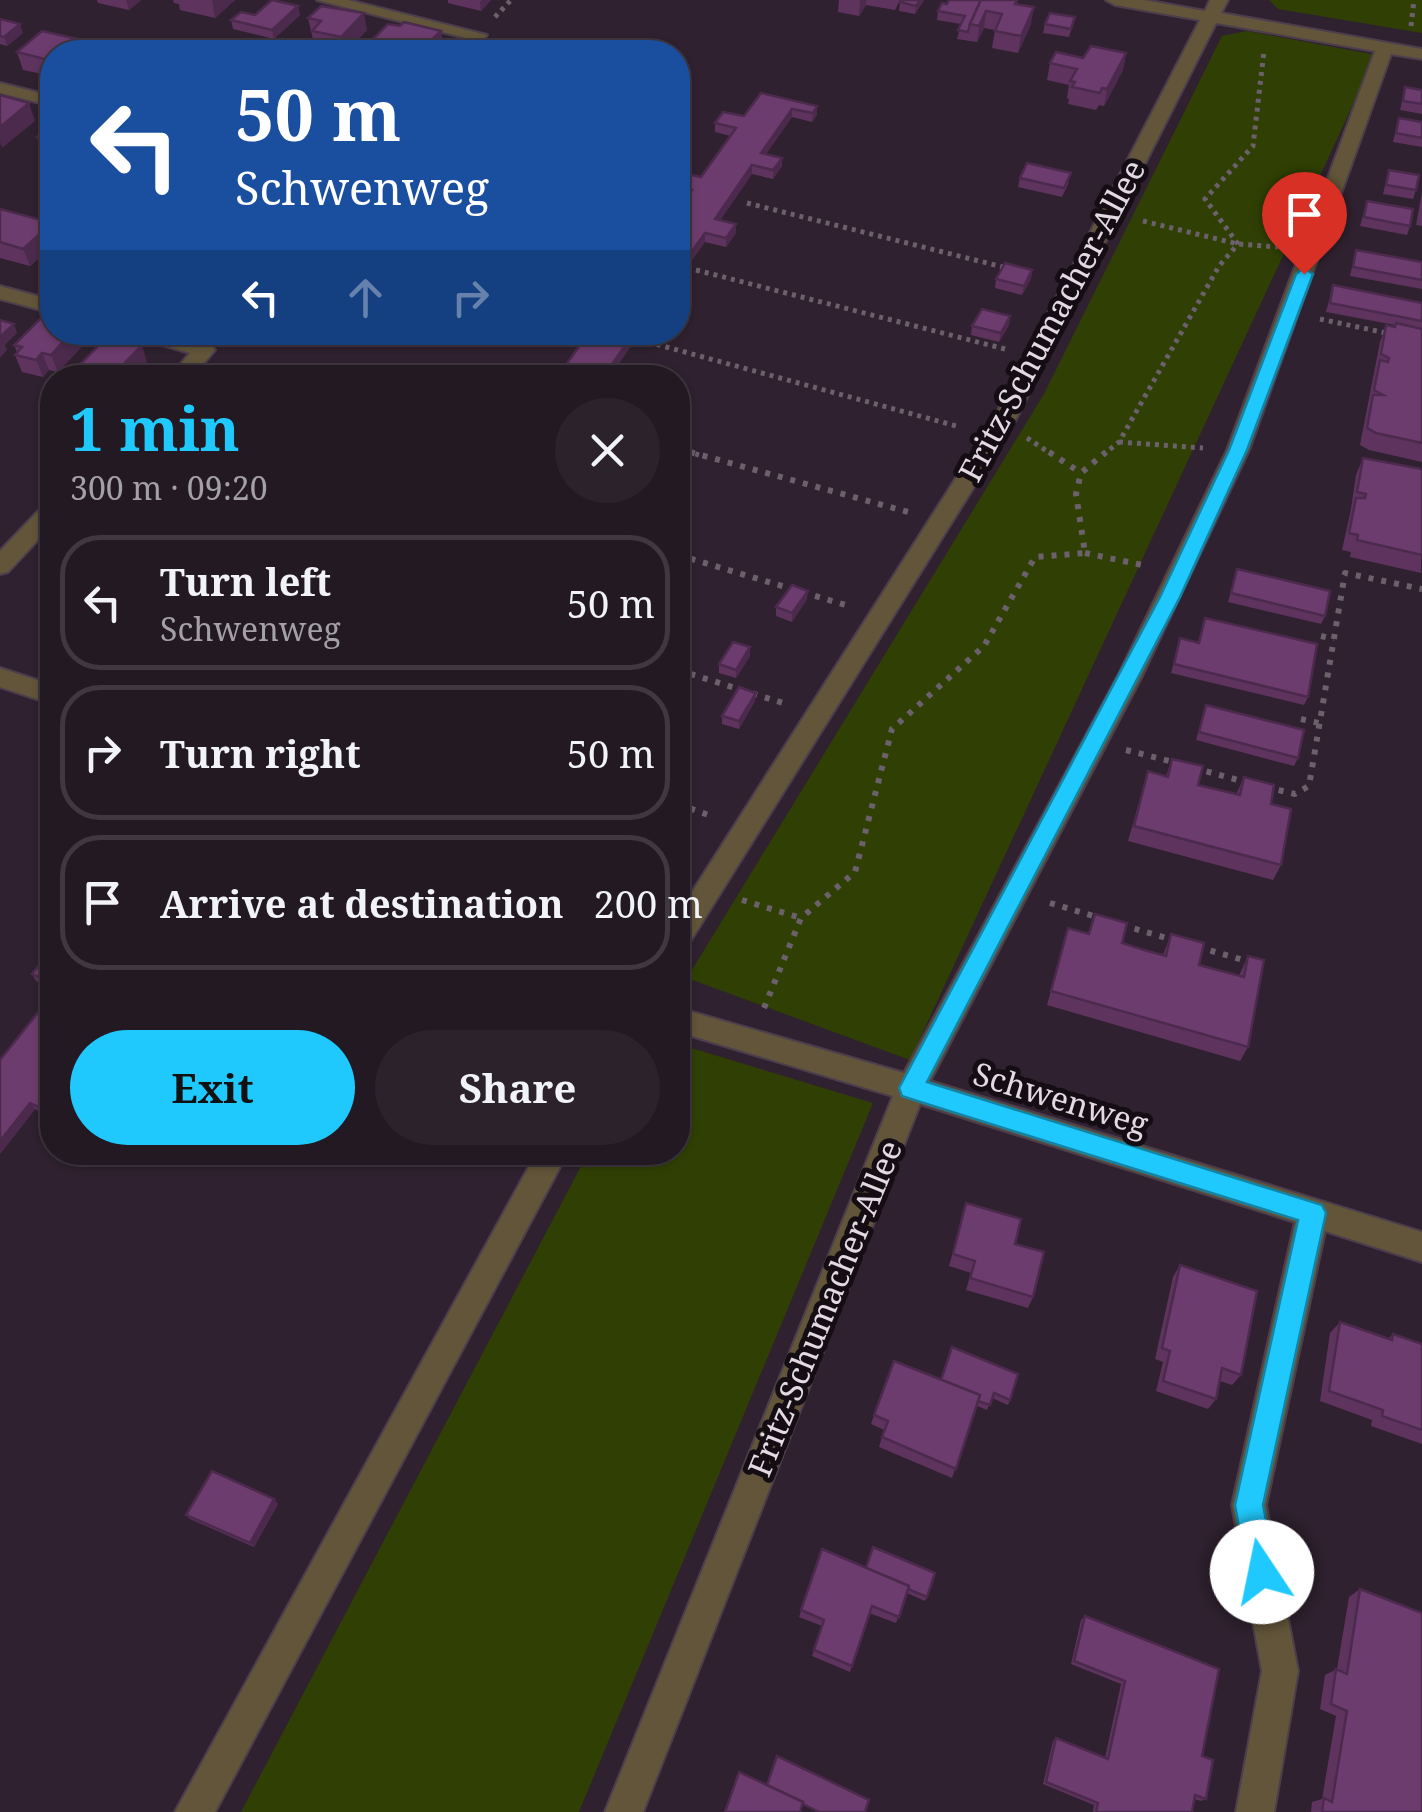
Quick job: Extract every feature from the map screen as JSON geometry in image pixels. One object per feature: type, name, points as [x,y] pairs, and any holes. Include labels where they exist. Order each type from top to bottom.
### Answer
[{"type":"street","points":[[326,0],[478,35],[474,40]]},
{"type":"street","points":[[1115,0],[1215,8],[1266,26],[1422,54]]},
{"type":"street","name":"Fritz-Schumacher-Allee","points":[[690,912],[999,429],[1215,8]]},
{"type":"street","name":"Fritz-Schumacher-Allee","points":[[624,1812],[911,1088],[1096,740],[1181,574],[1238,450],[1385,47]]},
{"type":"street","points":[[0,88],[40,98]]},
{"type":"street","points":[[0,292],[40,304]]},
{"type":"street","points":[[187,345],[204,350],[191,365]]},
{"type":"street","points":[[0,566],[40,524]]},
{"type":"street","points":[[0,677],[40,691]]},
{"type":"street","name":"Schwenweg","points":[[690,1024],[1422,1247]]},
{"type":"street","points":[[194,1812],[546,1165]]},
{"type":"street","points":[[1255,1812],[1280,1671],[1249,1505],[1313,1213]]},
{"type":"path","points":[[1238,244],[1206,199],[1253,146],[1266,26]]},
{"type":"path","points":[[747,203],[1072,284]]},
{"type":"path","points":[[1108,213],[1238,244],[1314,250]]},
{"type":"path","points":[[1085,553],[1076,494],[1081,473],[1120,442],[1220,266],[1238,244]]},
{"type":"path","points":[[696,270],[1035,357]]},
{"type":"path","points":[[1290,312],[1403,336]]},
{"type":"path","points":[[660,345],[999,429],[1081,473]]},
{"type":"path","points":[[1120,442],[1238,450]]},
{"type":"path","points":[[690,452],[941,522]]},
{"type":"path","points":[[750,1042],[801,918],[854,872],[892,729],[984,646],[1035,557],[1085,553],[1181,574]]},
{"type":"path","points":[[690,559],[880,617]]},
{"type":"path","points":[[1096,740],[1294,794],[1304,792],[1310,786],[1345,573],[1422,589]]},
{"type":"path","points":[[1321,636],[1334,639]]},
{"type":"path","points":[[690,674],[818,716]]},
{"type":"path","points":[[1300,719],[1320,724]]},
{"type":"path","points":[[708,889],[801,918]]},
{"type":"path","points":[[1016,890],[1243,960]]},
{"type":"green space","points":[[1269,0],[1422,0],[1422,33],[1278,9]]},
{"type":"green space","points":[[1247,31],[1376,55],[910,1060],[690,979],[690,973],[1044,394],[1222,36]]},
{"type":"green space","points":[[690,1048],[873,1103],[579,1812],[241,1812],[582,1165],[690,1165]]},
{"type":"building","points":[[272,0],[298,6],[272,30],[231,20],[241,12],[255,15]]},
{"type":"building","points":[[901,0],[920,0],[916,6]]},
{"type":"building","points":[[949,0],[981,0],[968,32],[958,30],[965,16],[938,11]]},
{"type":"building","points":[[981,0],[1017,0],[1015,4],[1034,7],[1021,36],[995,31],[1002,14],[986,11],[979,26],[970,24]]},
{"type":"building","points":[[321,6],[364,13],[341,37],[312,31],[321,21],[308,18]]},
{"type":"building","points":[[1050,13],[1075,17],[1071,29],[1045,24]]},
{"type":"building","points":[[0,19],[20,24],[0,36]]},
{"type":"building","points":[[404,22],[441,31],[432,40],[372,40],[388,24],[400,26]]},
{"type":"building","points":[[42,31],[82,40],[40,40],[40,58],[17,52]]},
{"type":"building","points":[[1091,46],[1126,53],[1107,89],[1102,88],[1100,93],[1072,87],[1075,82],[1070,81],[1077,69],[1050,63],[1056,52],[1083,58]]},
{"type":"building","points":[[1405,87],[1422,90],[1422,104],[1403,101]]},
{"type":"building","points":[[761,93],[817,106],[813,113],[792,109],[761,153],[782,158],[773,170],[752,165],[715,219],[736,224],[726,238],[705,233],[690,254],[690,174],[701,177],[736,128],[715,123],[723,112],[744,116]]},
{"type":"building","points":[[0,95],[29,103],[0,127]]},
{"type":"building","points":[[1399,118],[1422,122],[1422,138],[1396,133]]},
{"type":"building","points":[[1027,163],[1071,173],[1064,188],[1020,178]]},
{"type":"building","points":[[1389,170],[1419,175],[1416,190],[1386,185]]},
{"type":"building","points":[[1367,201],[1413,209],[1410,226],[1364,217]]},
{"type":"building","points":[[0,209],[40,220],[40,234],[23,249],[0,242]]},
{"type":"building","points":[[1356,250],[1422,262],[1422,280],[1353,267]]},
{"type":"building","points":[[1005,263],[1032,270],[1024,286],[996,279]]},
{"type":"building","points":[[1333,285],[1422,303],[1422,321],[1330,303]]},
{"type":"building","points":[[982,309],[1010,316],[1001,333],[972,326]]},
{"type":"building","points":[[40,319],[40,345],[60,345],[51,355],[42,353],[36,360],[15,355],[22,347],[14,345]]},
{"type":"building","points":[[0,320],[14,324],[0,337]]},
{"type":"building","points":[[1396,323],[1422,329],[1422,443],[1367,428],[1373,395],[1383,395],[1374,390],[1380,360],[1388,362],[1389,358],[1381,354],[1386,325],[1395,327]]},
{"type":"building","points":[[99,345],[142,345],[123,365],[80,365]]},
{"type":"building","points":[[580,345],[625,345],[613,363],[620,365],[566,365]]},
{"type":"building","points":[[1363,458],[1422,469],[1422,555],[1357,540],[1358,535],[1349,533],[1356,498],[1365,498],[1366,494],[1357,492]]},
{"type":"building","points":[[1237,569],[1330,591],[1325,616],[1231,593]]},
{"type":"building","points":[[792,585],[808,591],[792,613],[776,607]]},
{"type":"building","points":[[1205,618],[1317,644],[1308,697],[1174,664],[1180,638],[1199,643]]},
{"type":"building","points":[[733,642],[750,647],[736,670],[719,664]]},
{"type":"building","points":[[739,687],[756,693],[739,721],[722,716]]},
{"type":"building","points":[[1206,705],[1304,730],[1298,758],[1199,732]]},
{"type":"building","points":[[1172,759],[1203,766],[1198,785],[1240,795],[1244,777],[1274,785],[1271,804],[1291,809],[1281,865],[1134,826],[1148,771],[1168,777]]},
{"type":"building","points":[[1095,914],[1127,923],[1122,943],[1166,956],[1171,934],[1204,943],[1199,965],[1244,977],[1248,956],[1264,960],[1248,1047],[1051,991],[1068,928],[1089,934]]},
{"type":"building","points":[[40,1010],[40,1108],[30,1103],[0,1141],[0,1060]]},
{"type":"building","points":[[966,1203],[1021,1219],[1015,1244],[1044,1252],[1033,1297],[970,1278],[975,1261],[953,1254]]},
{"type":"building","points":[[1180,1265],[1257,1291],[1241,1375],[1222,1368],[1216,1399],[1163,1381],[1170,1351],[1162,1348]]},
{"type":"building","points":[[1340,1322],[1392,1340],[1393,1334],[1422,1344],[1422,1430],[1382,1416],[1383,1410],[1329,1391]]},
{"type":"building","points":[[952,1347],[1018,1374],[1010,1400],[994,1393],[990,1405],[978,1401],[980,1395],[941,1380]]},
{"type":"building","points":[[894,1361],[980,1395],[956,1469],[882,1437],[888,1421],[874,1415]]},
{"type":"building","points":[[212,1471],[274,1499],[250,1543],[186,1515]]},
{"type":"building","points":[[873,1547],[935,1573],[927,1597],[866,1568]]},
{"type":"building","points":[[822,1549],[909,1586],[899,1617],[872,1606],[852,1666],[814,1650],[824,1620],[801,1610]]},
{"type":"building","points":[[1360,1589],[1422,1613],[1422,1812],[1322,1812],[1324,1798],[1332,1802],[1347,1711],[1331,1704],[1336,1669],[1347,1674]]},
{"type":"building","points":[[1085,1616],[1219,1669],[1202,1756],[1213,1760],[1206,1799],[1195,1795],[1192,1812],[1096,1812],[1098,1803],[1046,1782],[1056,1738],[1108,1759],[1125,1681],[1074,1661]]},
{"type":"building","points":[[777,1756],[869,1800],[865,1812],[819,1812],[767,1785]]},
{"type":"building","points":[[739,1772],[803,1802],[800,1812],[725,1812]]},
{"type":"route","points":[[1262,1572],[1249,1505],[1313,1213],[911,1088],[1170,597],[1238,450],[1304,274]]}]
